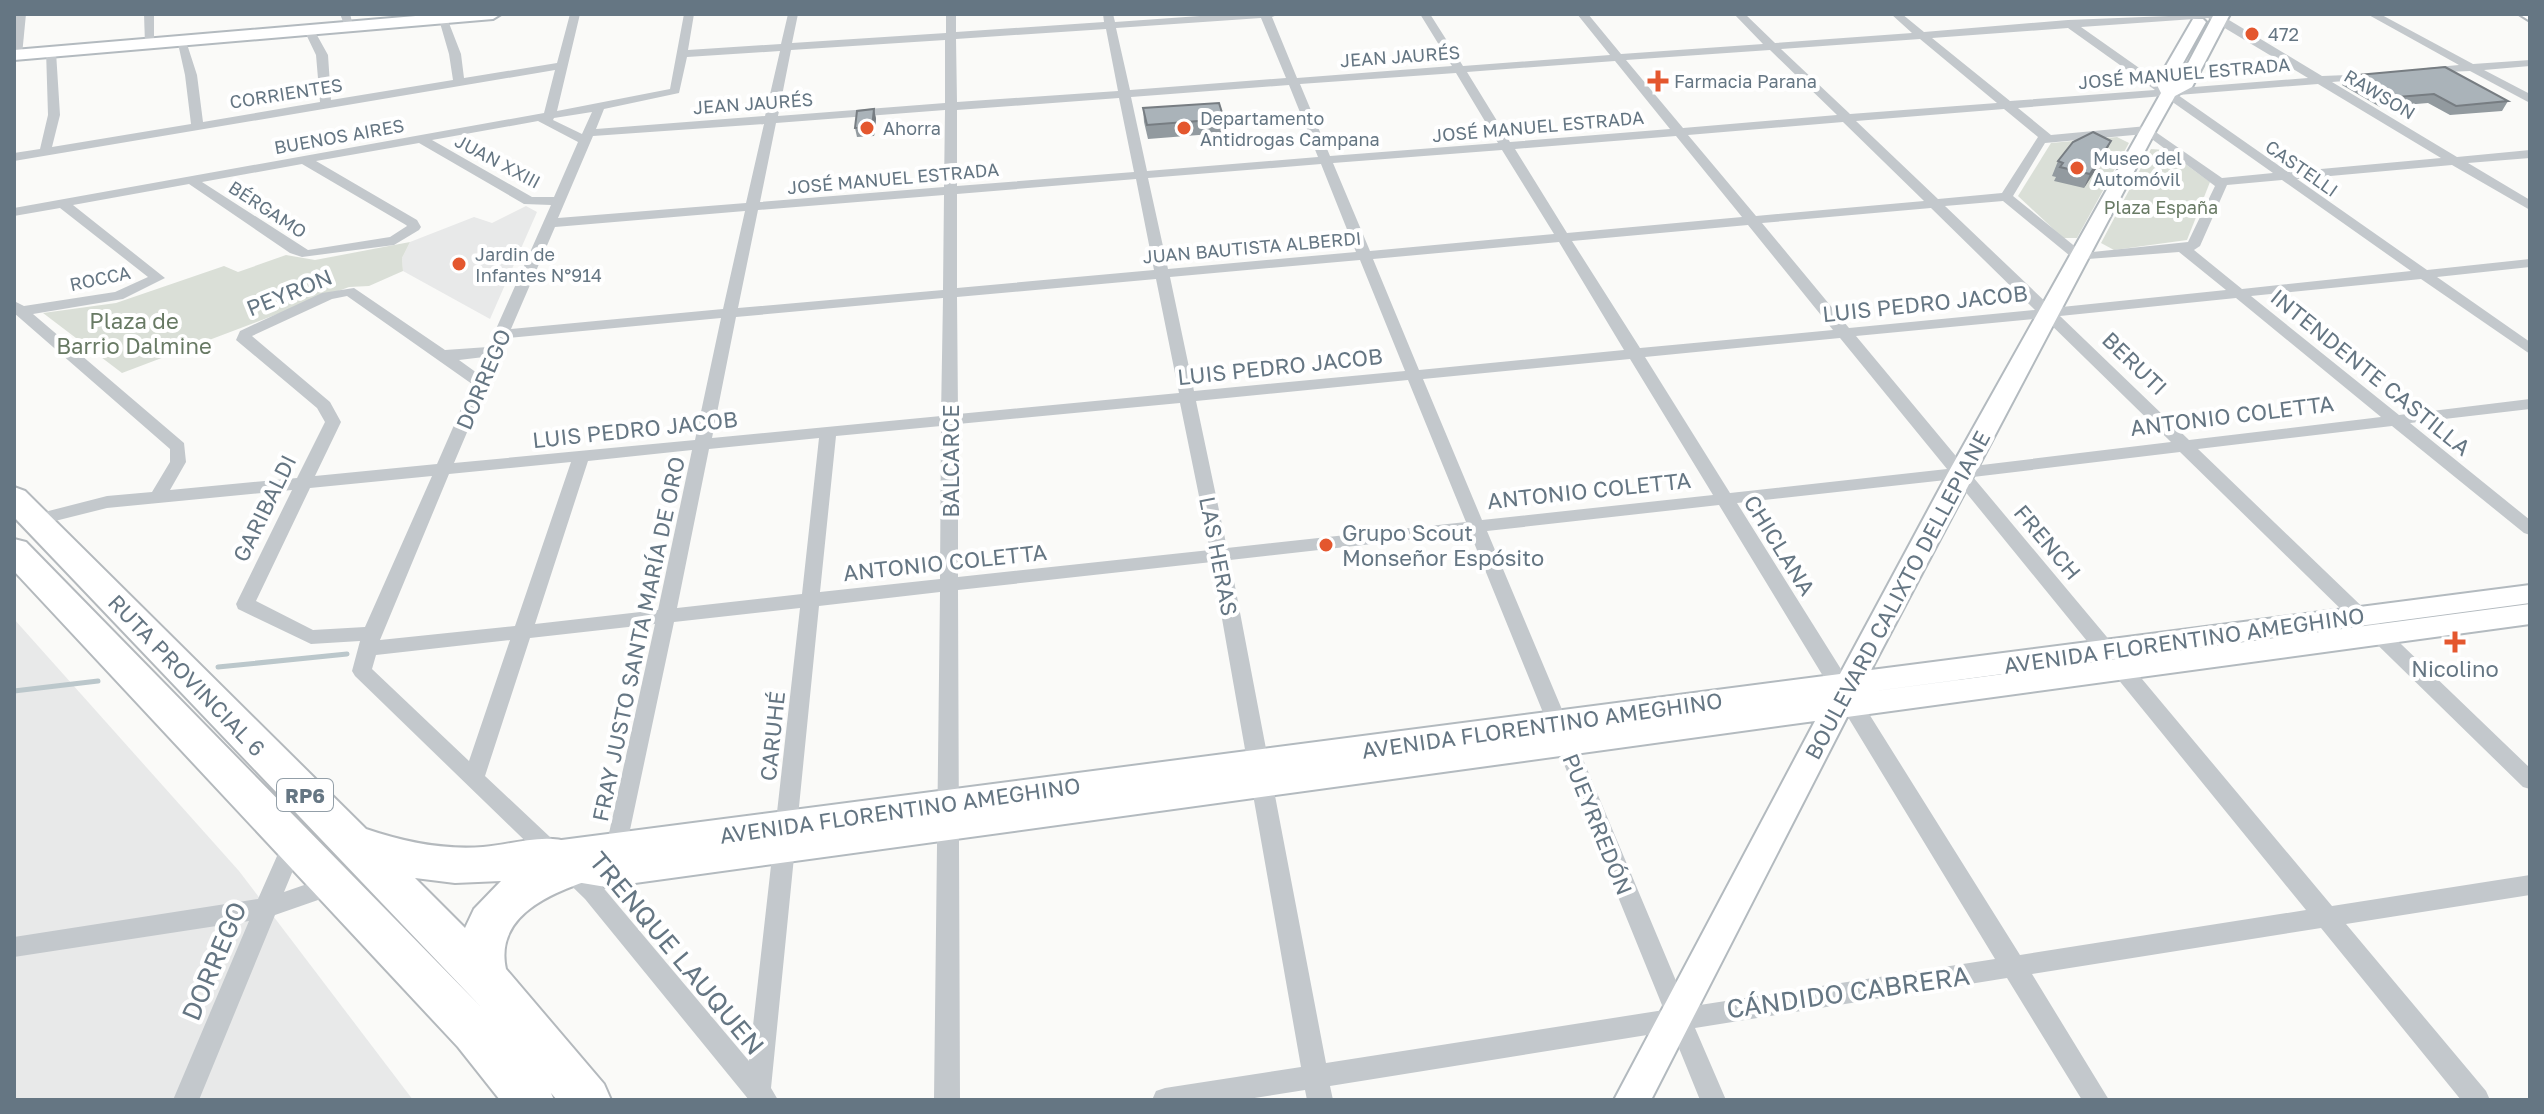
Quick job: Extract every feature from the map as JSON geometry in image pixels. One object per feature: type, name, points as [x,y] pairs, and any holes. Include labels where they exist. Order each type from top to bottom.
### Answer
[{"type":"highway","name":"RUTA PROVINCIAL 6","points":[[21,523],[347,839],[485,978],[587,1100]]},
{"type":"highway","name":"RUTA PROVINCIAL 6","points":[[21,523],[293,844],[474,1032],[530,1100]]},
{"type":"highway","points":[[347,839],[402,861],[424,864],[588,867]]},
{"type":"highway","points":[[485,978],[479,962],[485,928],[495,914],[530,883],[588,867]]},
{"type":"main road","points":[[15,55],[309,30],[347,20],[493,14]]},
{"type":"main road","name":"BOULEVARD CALIXTO DELLEPIANE","points":[[1632,1100],[1678,1018],[1960,473],[2050,313],[2147,130],[2169,93],[2184,87],[2212,15]]},
{"type":"main road","name":"AVENIDA FLORENTINO AMEGHINO","points":[[588,867],[947,815],[2370,625],[2530,594]]},
{"type":"main road","name":"AVENIDA FLORENTINO AMEGHINO","points":[[2370,625],[2530,614]]},
{"type":"street","points":[[15,55],[21,14]]},
{"type":"street","points":[[149,14],[150,44]]},
{"type":"street","points":[[575,14],[564,65],[545,118],[586,137]]},
{"type":"street","points":[[689,14],[683,54],[951,36],[1110,20],[1276,14]]},
{"type":"street","name":"FRAY JUSTO SANTA MARÍA DE ORO","points":[[588,867],[665,617],[793,14]]},
{"type":"street","name":"BALCARCE","points":[[947,1100],[951,14]]},
{"type":"street","name":"PUEYRREDÓN","points":[[1265,14],[1713,1100]]},
{"type":"street","name":"CHICLANA","points":[[1425,14],[2096,1100]]},
{"type":"street","name":"FRENCH","points":[[1582,14],[2477,1100]]},
{"type":"street","name":"BERUTI","points":[[1739,14],[2530,781]]},
{"type":"street","points":[[1896,14],[2047,138]]},
{"type":"street","name":"CASTELLI","points":[[2055,14],[2530,349]]},
{"type":"street","points":[[2372,14],[2530,99]]},
{"type":"street","name":"JEAN JAURÉS","points":[[586,137],[771,120],[2212,15]]},
{"type":"street","name":"RAWSON","points":[[2212,15],[2530,206]]},
{"type":"street","points":[[442,18],[455,54],[459,83]]},
{"type":"street","name":"LAS HERAS","points":[[1110,20],[1220,555],[1317,1088]]},
{"type":"street","points":[[309,30],[322,55],[326,105]]},
{"type":"street","points":[[181,41],[191,75],[197,126]]},
{"type":"street","points":[[45,152],[54,115],[50,52]]},
{"type":"street","name":"BUENOS AIRES","points":[[14,212],[669,94],[675,91],[683,54]]},
{"type":"street","points":[[2405,73],[2530,63]]},
{"type":"street","name":"CORRIENTES","points":[[14,157],[564,65]]},
{"type":"street","name":"JOSÉ MANUEL ESTRADA","points":[[550,223],[2378,75]]},
{"type":"street","name":"DORREGO","points":[[369,641],[599,108]]},
{"type":"street","points":[[2147,130],[2221,186],[2193,246],[2080,257],[2006,197],[2041,140],[2147,130]]},
{"type":"street","name":"JUAN XXIII","points":[[421,139],[529,201],[559,201]]},
{"type":"street","points":[[2219,182],[2530,154]]},
{"type":"street","name":"BÉRGAMO","points":[[191,180],[295,250],[307,254],[394,241],[411,232],[414,227],[412,223],[305,160]]},
{"type":"street","name":"JUAN BAUTISTA ALBERDI","points":[[502,334],[2006,197]]},
{"type":"street","name":"ROCCA","points":[[18,308],[118,296],[158,278],[62,203]]},
{"type":"street","name":"INTENDENTE CASTILLA","points":[[2184,249],[2530,529]]},
{"type":"street","name":"LUIS PEDRO JACOB","points":[[21,523],[107,502],[2050,313],[2530,263]]},
{"type":"street","name":"PEYRON","points":[[244,340],[249,330],[342,292],[355,293],[440,353]]},
{"type":"street","points":[[18,308],[178,447],[178,462],[157,498]]},
{"type":"street","name":"GARIBALDI","points":[[244,340],[330,414],[331,430],[245,604],[311,637],[369,641]]},
{"type":"street","points":[[440,353],[452,356],[495,351]]},
{"type":"street","points":[[440,353],[481,383]]},
{"type":"street","name":"ANTONIO COLETTA","points":[[369,641],[522,633],[1960,473],[2530,404]]},
{"type":"street","name":"CARUHÉ","points":[[761,1096],[828,432]]},
{"type":"street","points":[[474,778],[581,456]]},
{"type":"street","name":"TRENQUE LAUQUEN","points":[[369,641],[362,671],[474,778],[588,867],[761,1096]]},
{"type":"street","name":"DORREGO","points":[[186,1100],[293,844]]},
{"type":"street","points":[[14,947],[267,908],[333,885]]},
{"type":"street","name":"CÁNDIDO CABRERA","points":[[1165,1100],[1317,1088],[1678,1018],[2530,885]]},
{"type":"shaded area","name":"Jardin de Infantes N°914","points":[[526,206],[537,212],[490,319],[403,271],[402,258],[410,242],[474,217],[492,223]]},
{"type":"shaded area","points":[[14,619],[239,871],[413,1100],[14,1100]]},
{"type":"green space","name":"Plaza España","points":[[2117,137],[2129,143],[2077,238],[2063,238],[2018,196],[2051,143]]},
{"type":"green space","name":"Plaza España","points":[[2151,149],[2166,150],[2210,182],[2187,240],[2114,250],[2101,243]]},
{"type":"green space","name":"Plaza de Barrio Dalmine","points":[[410,242],[402,258],[403,271],[369,286],[349,287],[122,373],[43,313],[116,303],[224,266],[238,272],[286,255],[315,260]]},
{"type":"building","points":[[2445,67],[2508,101],[2456,106],[2434,94],[2385,98],[2347,76]]},
{"type":"building","points":[[1219,103],[1224,119],[1147,125],[1143,108]]},
{"type":"building","points":[[874,109],[872,127],[855,128],[857,111]]},
{"type":"building","points":[[2093,132],[2111,141],[2090,174],[2060,167],[2063,163],[2058,161],[2073,142]]},
{"type":"waterway","points":[[218,667],[347,654]]},
{"type":"waterway","points":[[14,691],[98,681]]},
{"type":"place","name":"472","points":[[2252,34]]},
{"type":"place","name":"Farmacia Parana","points":[[1658,81]]},
{"type":"place","name":"Ahorra","points":[[867,128]]},
{"type":"place","name":"Departamento Antidrogas Campana","points":[[1184,128]]},
{"type":"place","name":"Museo del Automóvil","points":[[2077,168]]},
{"type":"place","name":"Jardin de Infantes N°914","points":[[459,264]]},
{"type":"place","name":"Grupo Scout Monseñor Espósito","points":[[1326,545]]},
{"type":"place","name":"Nicolino","points":[[2455,642]]}]
